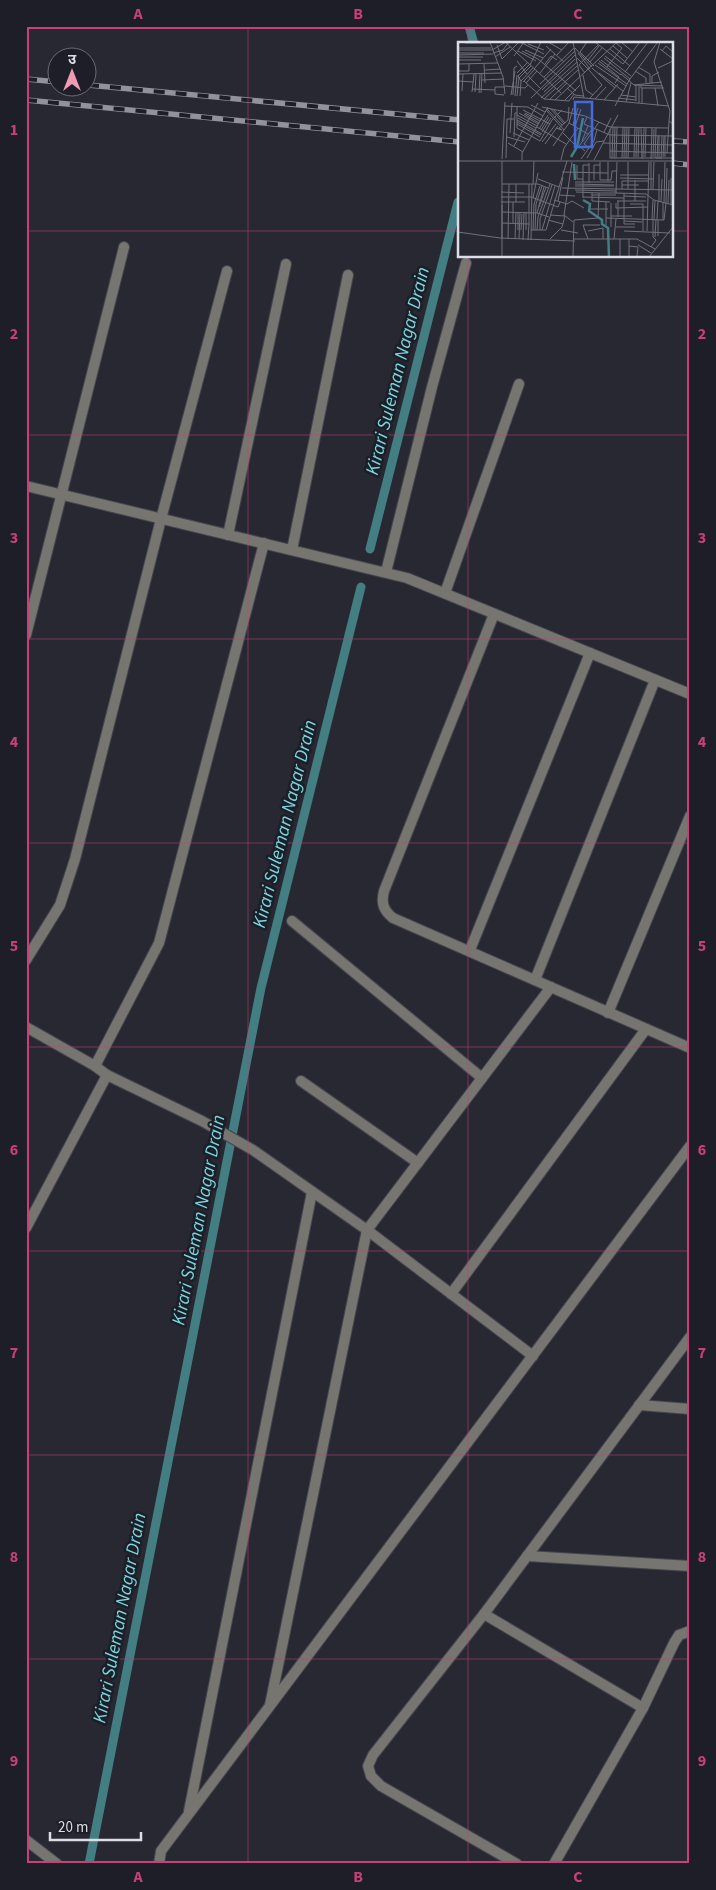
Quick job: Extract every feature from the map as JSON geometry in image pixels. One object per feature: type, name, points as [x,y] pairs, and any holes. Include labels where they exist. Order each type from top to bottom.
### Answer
[{"type":"street","points":[[26,634],[124,247]]},
{"type":"street","points":[[386,572],[432,387],[466,263]]},
{"type":"street","points":[[228,535],[286,264]]},
{"type":"street","points":[[26,960],[60,905],[75,859],[160,519],[227,271]]},
{"type":"street","points":[[292,550],[348,275]]},
{"type":"street","points":[[445,593],[519,384]]},
{"type":"street","points":[[26,486],[407,578],[690,694]]},
{"type":"street","points":[[95,1066],[159,943],[264,544]]},
{"type":"street","points":[[494,614],[384,891],[382,902],[385,912],[393,918],[470,950],[690,1048]]},
{"type":"street","points":[[470,950],[590,653]]},
{"type":"street","points":[[535,980],[655,680]]},
{"type":"street","points":[[608,1012],[690,816]]},
{"type":"street","points":[[292,921],[482,1078]]},
{"type":"street","points":[[269,1708],[367,1230],[550,987]]},
{"type":"street","points":[[26,1027],[95,1066],[107,1075],[202,1121],[253,1150],[367,1230],[533,1356]]},
{"type":"street","points":[[451,1294],[646,1029]]},
{"type":"street","points":[[26,1228],[107,1075]]},
{"type":"street","points":[[301,1081],[418,1163]]},
{"type":"street","points":[[159,1864],[161,1851],[690,1146]]},
{"type":"street","points":[[188,1815],[312,1192]]},
{"type":"street","points":[[517,1864],[381,1786],[371,1776],[368,1766],[373,1755],[484,1614],[690,1338]]},
{"type":"street","points":[[640,1405],[690,1409]]},
{"type":"street","points":[[527,1556],[690,1566]]},
{"type":"street","points":[[484,1614],[643,1708]]},
{"type":"street","points":[[554,1864],[643,1708],[674,1643],[680,1635],[690,1631]]},
{"type":"street","points":[[26,1840],[56,1864]]},
{"type":"waterway","name":"Kirari Suleman Nagar Drain","points":[[469,26],[473,42]]},
{"type":"waterway","name":"Kirari Suleman Nagar Drain","points":[[370,549],[458,202]]},
{"type":"waterway","name":"Kirari Suleman Nagar Drain","points":[[89,1864],[261,988],[361,587]]},
{"type":"railway","points":[[26,79],[48,81]]},
{"type":"railway","points":[[98,86],[458,120]]},
{"type":"railway","points":[[26,100],[458,142]]},
{"type":"railway","points":[[674,141],[690,142]]},
{"type":"railway","points":[[674,163],[690,165]]}]
